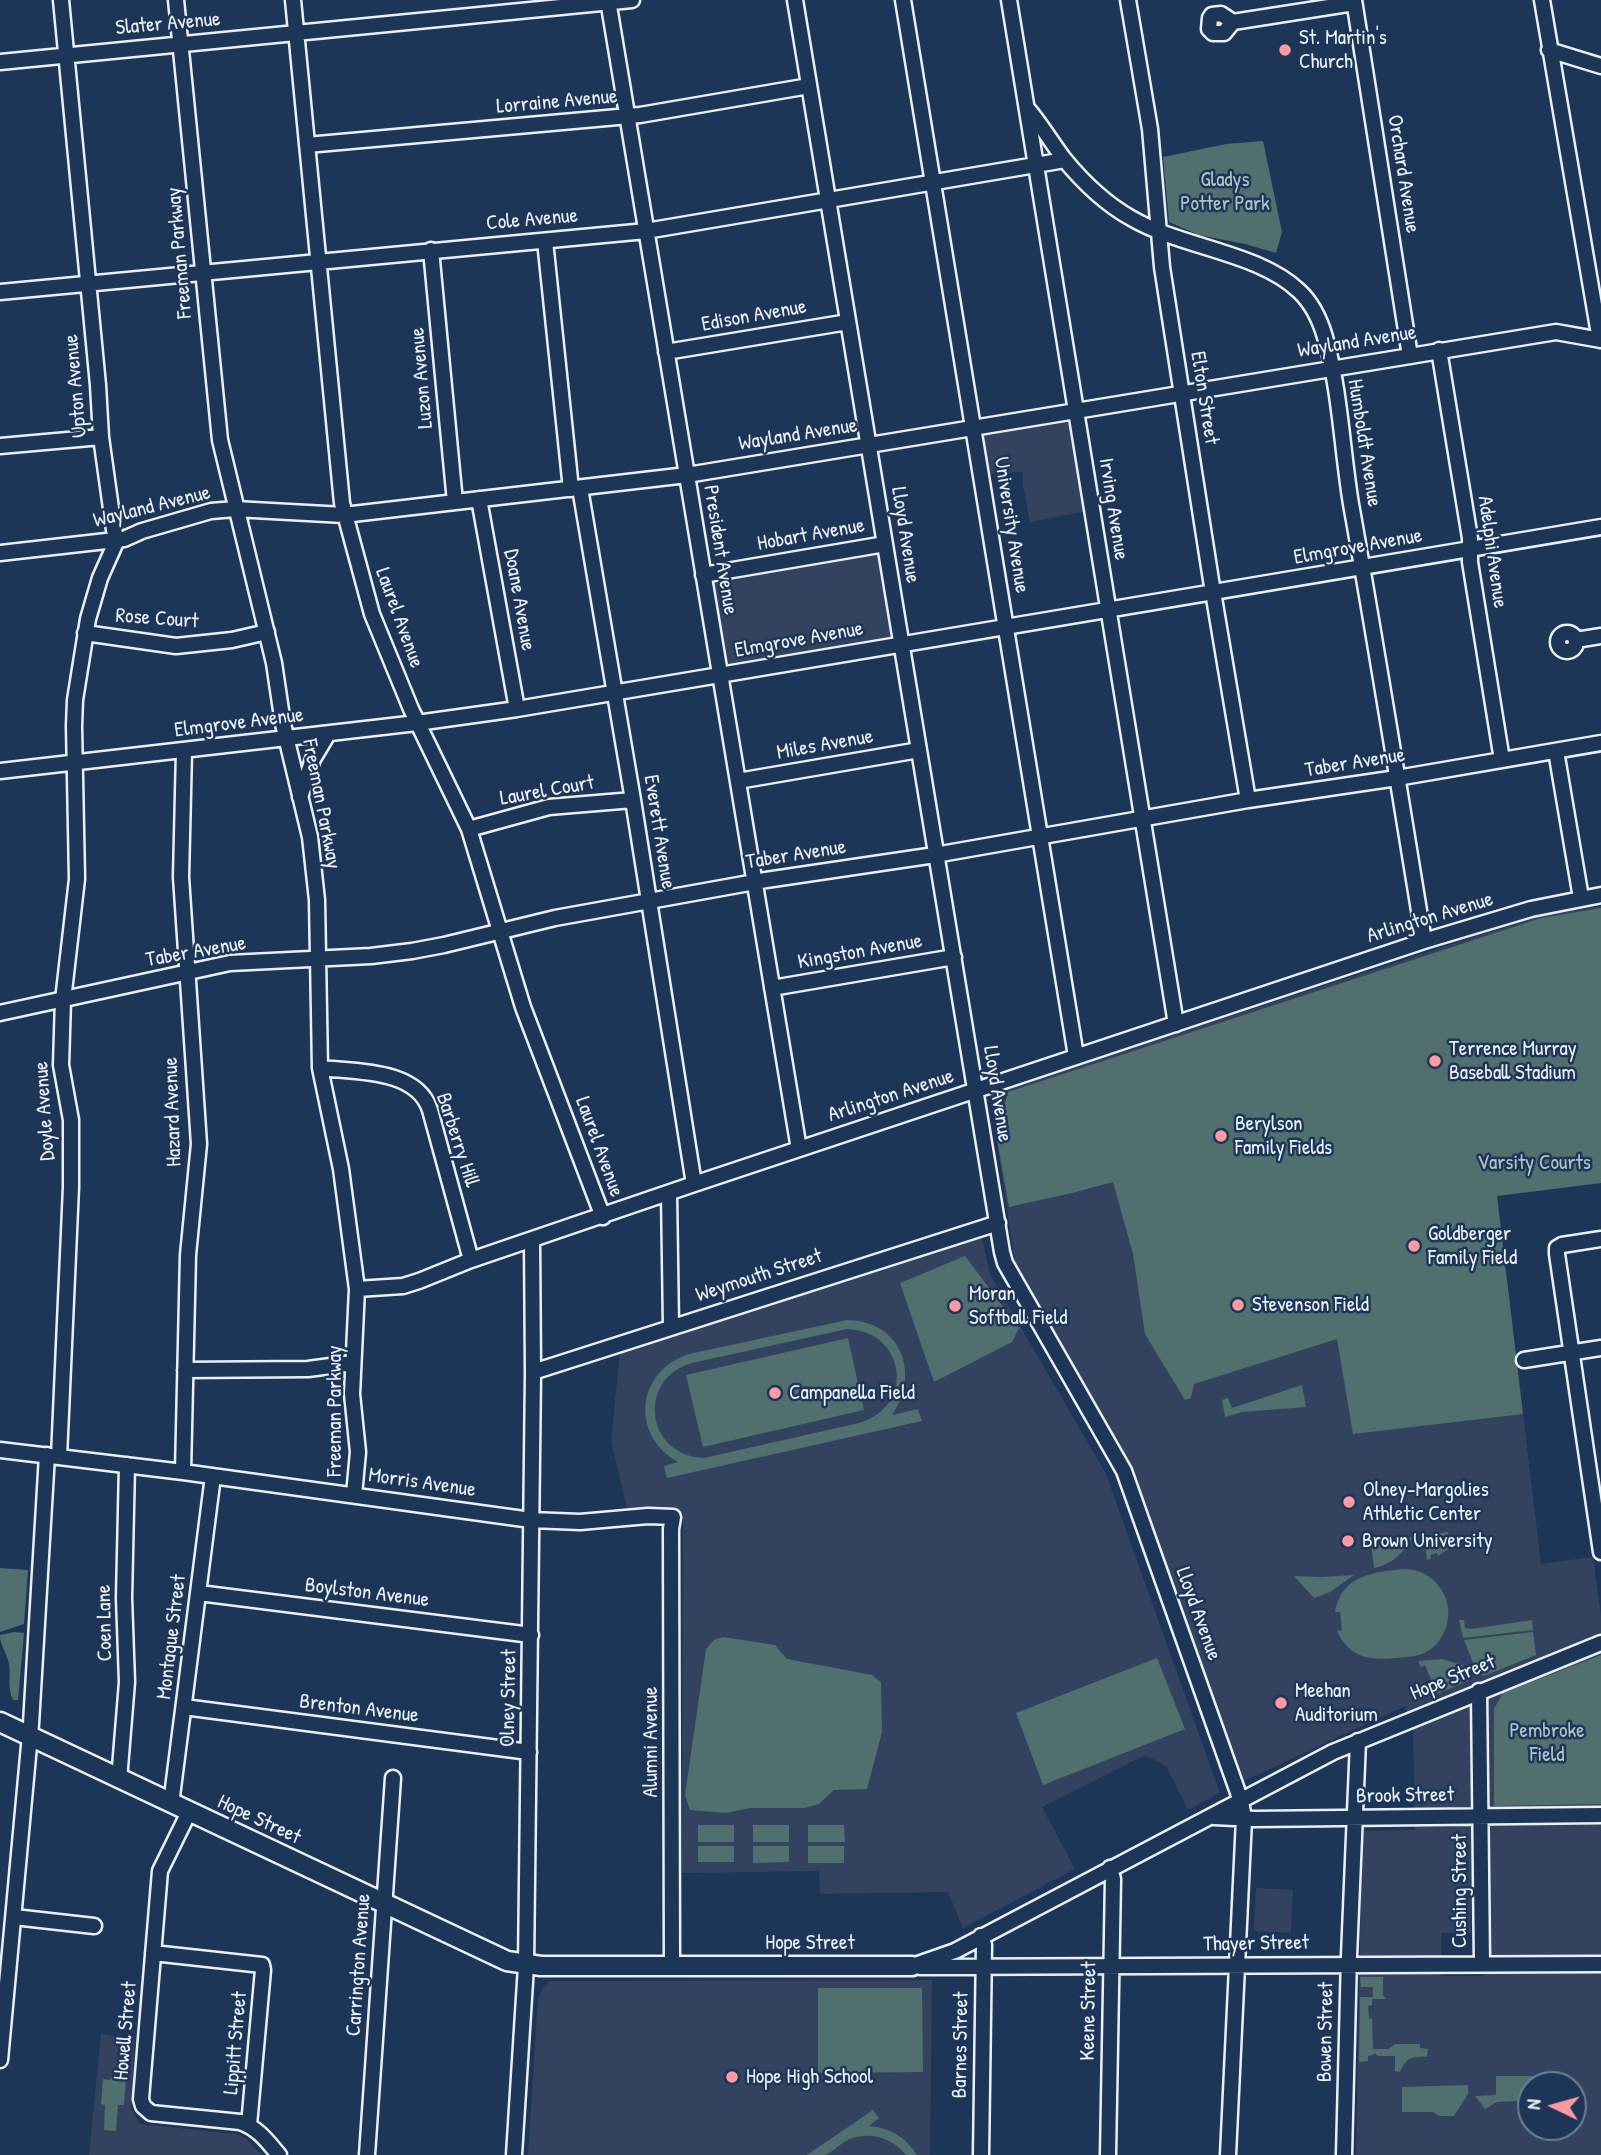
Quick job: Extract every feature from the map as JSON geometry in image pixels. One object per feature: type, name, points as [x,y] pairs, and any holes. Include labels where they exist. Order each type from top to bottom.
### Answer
[{"type":"main road","name":"Hope Street","points":[[0,1722],[507,1961],[526,1966],[912,1966]]},
{"type":"street","name":"Upton Avenue","points":[[61,0],[102,437],[117,540]]},
{"type":"street","name":"Freeman Parkway","points":[[176,0],[220,440],[267,632],[287,738],[310,837],[317,900],[320,1068],[343,1180],[357,1289],[352,1394],[358,1452],[354,1495]]},
{"type":"street","name":"Laurel Avenue","points":[[293,0],[344,515],[372,614],[417,723],[469,828],[523,1007],[603,1217]]},
{"type":"street","name":"Slater Avenue","points":[[0,62],[632,0]]},
{"type":"street","name":"Lloyd Avenue","points":[[795,0],[935,855],[1005,1263],[1124,1471],[1241,1801],[1244,1819],[1228,2155]]},
{"type":"street","name":"University Avenue","points":[[903,0],[1076,1056]]},
{"type":"street","name":"Irving Avenue","points":[[1009,0],[1176,1024]]},
{"type":"street","name":"Elton Street","points":[[1128,0],[1150,129],[1157,231],[1248,800]]},
{"type":"street","points":[[1542,0],[1600,340]]},
{"type":"street","name":"President Avenue","points":[[608,2],[799,1149]]},
{"type":"street","points":[[1233,22],[1354,2]]},
{"type":"street","name":"Orchard Avenue","points":[[1354,2],[1410,356]]},
{"type":"street","points":[[1549,50],[1601,66]]},
{"type":"street","name":"Lorraine Avenue","points":[[307,145],[627,116],[809,86]]},
{"type":"street","name":"Humboldt Avenue","points":[[1027,107],[1065,160],[1110,204],[1129,218],[1157,231],[1270,270],[1286,280],[1310,303],[1319,320],[1331,368],[1424,941]]},
{"type":"street","name":"Cole Avenue","points":[[0,292],[646,231],[1065,160]]},
{"type":"street","name":"Everett Avenue","points":[[545,241],[575,488],[634,800],[694,1184]]},
{"type":"street","name":"Luzon Avenue","points":[[431,250],[455,502]]},
{"type":"street","name":"Edison Avenue","points":[[666,352],[848,322]]},
{"type":"street","name":"Wayland Avenue","points":[[0,553],[117,540],[211,511],[235,509],[344,515],[687,475],[1556,332],[1600,340]]},
{"type":"street","name":"Adelphi Avenue","points":[[1439,350],[1502,760]]},
{"type":"street","points":[[0,446],[102,437]]},
{"type":"street","name":"Doane Avenue","points":[[480,499],[517,709]]},
{"type":"street","name":"Elmgrove Avenue","points":[[0,771],[328,734],[517,709],[1601,527]]},
{"type":"street","points":[[75,763],[75,700],[85,633],[100,578],[117,540]]},
{"type":"street","name":"Hobart Avenue","points":[[704,576],[885,544]]},
{"type":"street","name":"Rose Court","points":[[85,633],[176,646],[232,640],[267,632]]},
{"type":"street","points":[[1576,640],[1601,636]]},
{"type":"street","points":[[300,797],[313,759],[328,734]]},
{"type":"street","name":"Taber Avenue","points":[[0,1013],[230,963],[371,956],[444,946],[555,918],[649,901],[1601,743]]},
{"type":"street","name":"Miles Avenue","points":[[738,781],[919,750]]},
{"type":"street","name":"Hazard Avenue","points":[[183,1472],[188,1255],[199,1144],[181,877],[184,751]]},
{"type":"street","points":[[1556,751],[1581,898]]},
{"type":"street","name":"Doyle Avenue","points":[[0,2060],[53,1456],[71,1187],[71,1120],[61,1065],[63,1000],[77,879],[75,763]]},
{"type":"street","name":"Laurel Court","points":[[469,828],[549,807],[634,800]]},
{"type":"street","name":"Arlington Avenue","points":[[357,1289],[403,1286],[694,1184],[1424,941],[1531,909],[1601,895]]},
{"type":"street","name":"Kingston Avenue","points":[[772,988],[954,957]]},
{"type":"street","name":"Barberry Hill","points":[[320,1068],[380,1075],[418,1088],[430,1110],[471,1260]]},
{"type":"street","points":[[669,1193],[671,1326]]},
{"type":"street","name":"Weymouth Street","points":[[533,1372],[998,1223]]},
{"type":"street","points":[[1601,1239],[1557,1248],[1601,1552]]},
{"type":"street","name":"Olney Street","points":[[514,2155],[526,1966],[531,1635],[532,1240]]},
{"type":"street","points":[[1524,1360],[1601,1348]]},
{"type":"street","points":[[185,1370],[308,1369],[354,1363]]},
{"type":"street","name":"Morris Avenue","points":[[0,1450],[183,1472],[531,1520],[580,1522],[648,1516],[673,1517]]},
{"type":"street","name":"Coen Lane","points":[[119,1780],[127,1682],[124,1598],[127,1465]]},
{"type":"street","name":"Montague Street","points":[[171,1804],[213,1476]]},
{"type":"street","name":"Alumni Avenue","points":[[672,1966],[673,1517]]},
{"type":"street","name":"Boylston Avenue","points":[[199,1593],[531,1635]]},
{"type":"street","name":"Hope Street","points":[[912,1966],[942,1956],[1358,1741],[1601,1643]]},
{"type":"street","name":"Cushing Street","points":[[1479,1691],[1482,1964]]},
{"type":"street","name":"Brenton Avenue","points":[[184,1707],[529,1752]]},
{"type":"street","name":"Bowen Street","points":[[1344,2155],[1358,1741]]},
{"type":"street","name":"Carrington Avenue","points":[[367,2155],[393,1778]]},
{"type":"street","name":"Howell Street","points":[[189,1812],[160,1871],[141,2099],[143,2106],[151,2113],[249,2125]]},
{"type":"street","name":"Brook Street","points":[[1209,1817],[1244,1819],[1601,1815]]},
{"type":"street","name":"Keene Street","points":[[1108,2155],[1113,1879],[1110,1868]]},
{"type":"street","points":[[14,1917],[94,1926]]},
{"type":"street","name":"Barnes Street","points":[[981,1936],[984,1945],[981,2155]]},
{"type":"street","name":"Lippitt Street","points":[[153,1953],[262,1965],[249,2125]]},
{"type":"street","name":"Thayer Street","points":[[912,1966],[1601,1964]]},
{"type":"street","points":[[249,2125],[260,2131],[279,2155]]},
{"type":"shaded area","points":[[1079,410],[1096,509],[1030,522],[1023,472],[985,474],[977,434]]},
{"type":"shaded area","points":[[887,542],[904,641],[726,673],[705,579]]},
{"type":"shaded area","name":"Brown University","points":[[1601,906],[1601,1183],[1497,1196],[1541,1564],[1593,1557],[1601,1616],[1601,2155],[1356,2155],[1362,1831],[1415,1830],[1413,1730],[1405,1706],[1244,1781],[1129,1464],[1015,1262],[990,1094],[1539,916]],"holes":[[[1484,1891],[1483,1976],[1441,1976],[1441,1933],[1471,1933],[1471,1892]]]},
{"type":"shaded area","points":[[981,1233],[990,1274],[1106,1474],[1220,1793],[1188,1810],[1166,1766],[1145,1755],[1042,1807],[1075,1869],[963,1928],[948,1892],[820,1894],[819,1871],[682,1873],[683,1514],[627,1508],[611,1441],[620,1353]]},
{"type":"shaded area","points":[[1256,1888],[1293,1890],[1291,1933],[1254,1931]]},
{"type":"shaded area","name":"Hope High School","points":[[932,1980],[930,2155],[528,2155],[538,1999],[544,1986],[550,1981]]},
{"type":"shaded area","points":[[101,2034],[135,2039],[131,2109],[140,2124],[236,2134],[245,2138],[262,2155],[89,2155]]},
{"type":"green space","name":"Gladys Potter Park","points":[[1263,141],[1282,232],[1276,253],[1199,235],[1169,222],[1163,157],[1226,144]]},
{"type":"green space","name":"Varsity Courts","points":[[1601,908],[1601,1183],[1497,1196],[1523,1414],[1353,1434],[1337,1339],[1194,1384],[1191,1398],[1185,1400],[1145,1334],[1133,1254],[1113,1182],[1009,1207],[996,1134],[1008,1092],[1541,918]]},
{"type":"green space","name":"Moran Softball Field","points":[[965,1256],[1019,1328],[1012,1342],[934,1382],[900,1283]]},
{"type":"green space","points":[[847,1320],[866,1323],[881,1329],[893,1339],[901,1352],[905,1383],[901,1399],[892,1415],[918,1409],[922,1421],[667,1478],[664,1466],[678,1462],[663,1450],[652,1436],[646,1420],[646,1404],[658,1374],[671,1362],[689,1354]],"holes":[[[847,1329],[867,1333],[882,1342],[892,1355],[896,1387],[889,1402],[877,1414],[859,1423],[704,1458],[685,1454],[670,1445],[660,1431],[655,1416],[656,1400],[662,1384],[674,1372],[692,1363]]]},
{"type":"green space","name":"Campanella Field","points":[[848,1338],[864,1410],[703,1447],[686,1375]]},
{"type":"green space","points":[[1302,1385],[1306,1407],[1242,1412],[1225,1417],[1222,1400],[1228,1398],[1232,1408]]},
{"type":"green space","points":[[1448,1532],[1450,1548],[1438,1556],[1437,1553],[1430,1555],[1431,1559],[1427,1560],[1421,1536]]},
{"type":"green space","points":[[1413,1537],[1397,1557],[1374,1568],[1371,1543]]},
{"type":"green space","points":[[0,1568],[28,1570],[24,1624],[0,1632]]},
{"type":"green space","points":[[1405,1569],[1426,1574],[1441,1589],[1448,1607],[1443,1635],[1431,1649],[1416,1656],[1377,1659],[1354,1652],[1347,1647],[1337,1631],[1342,1630],[1340,1612],[1335,1612],[1344,1590],[1371,1574]]},
{"type":"green space","points":[[1354,1575],[1330,1592],[1314,1598],[1294,1576],[1321,1577]]},
{"type":"green space","points":[[1459,1620],[1464,1620],[1465,1628],[1471,1629],[1532,1620],[1533,1630],[1463,1638]]},
{"type":"green space","points":[[1533,1632],[1536,1655],[1484,1676],[1476,1670],[1464,1640]]},
{"type":"green space","points":[[24,1633],[18,1700],[13,1700],[11,1696],[9,1664],[0,1635]]},
{"type":"green space","points":[[723,1637],[775,1645],[787,1659],[872,1675],[881,1682],[882,1732],[867,1789],[834,1790],[819,1804],[804,1808],[750,1808],[726,1813],[690,1810],[685,1795],[706,1649],[714,1640]]},
{"type":"green space","name":"Pembroke Field","points":[[1601,1655],[1601,1804],[1494,1806],[1494,1709],[1503,1693]]},
{"type":"green space","points":[[1157,1658],[1185,1729],[1043,1785],[1016,1713]]},
{"type":"green space","points":[[1442,1659],[1463,1665],[1468,1671],[1468,1681],[1437,1694],[1425,1665],[1421,1667],[1418,1661]]},
{"type":"green space","points":[[698,1825],[734,1825],[734,1842],[698,1842]]},
{"type":"green space","points":[[753,1825],[789,1825],[789,1842],[753,1842]]},
{"type":"green space","points":[[808,1825],[844,1825],[845,1842],[808,1842]]},
{"type":"green space","points":[[698,1846],[734,1846],[734,1862],[698,1862]]},
{"type":"green space","points":[[753,1846],[789,1846],[789,1862],[753,1863]]},
{"type":"green space","points":[[808,1846],[844,1846],[844,1863],[808,1863]]},
{"type":"green space","points":[[1360,1977],[1383,1977],[1383,1995],[1386,1999],[1372,1999],[1372,2005],[1368,2006],[1369,2018],[1372,2019],[1373,2049],[1388,2049],[1395,2044],[1420,2044],[1420,2048],[1428,2049],[1427,2057],[1410,2058],[1400,2072],[1395,2071],[1395,2056],[1378,2056],[1375,2053],[1368,2056],[1368,2061],[1359,2062],[1360,1997],[1373,1997],[1373,1987],[1361,1987]]},
{"type":"green space","points":[[818,1988],[922,1988],[923,2072],[818,2073]]},
{"type":"green space","points":[[1496,2076],[1517,2076],[1517,2101],[1497,2102],[1485,2109],[1475,2096],[1496,2095]]},
{"type":"green space","points":[[111,2077],[126,2078],[124,2105],[118,2105],[116,2131],[104,2130],[105,2105],[101,2104],[103,2079],[110,2080]]},
{"type":"green space","points":[[1468,2085],[1468,2094],[1454,2116],[1439,2116],[1433,2112],[1402,2112],[1402,2087]]},
{"type":"green space","points":[[873,2110],[879,2118],[869,2126],[897,2134],[917,2155],[906,2155],[885,2139],[860,2136],[844,2142],[825,2155],[807,2155]]},
{"type":"place","name":"St. Martin's Church","points":[[1285,50]]},
{"type":"place","name":"Terrence Murray Baseball Stadium","points":[[1435,1061]]},
{"type":"place","name":"Berylson Family Fields","points":[[1221,1136]]},
{"type":"place","name":"Goldberger Family Field","points":[[1414,1246]]},
{"type":"place","name":"Stevenson Field","points":[[1238,1305]]},
{"type":"place","name":"Moran Softball Field","points":[[955,1306]]},
{"type":"place","name":"Campanella Field","points":[[775,1393]]},
{"type":"place","name":"Olney-Margolies Athletic Center","points":[[1349,1502]]},
{"type":"place","name":"Brown University","points":[[1348,1541]]},
{"type":"place","name":"Meehan Auditorium","points":[[1281,1703]]},
{"type":"place","name":"Hope High School","points":[[732,2077]]}]
